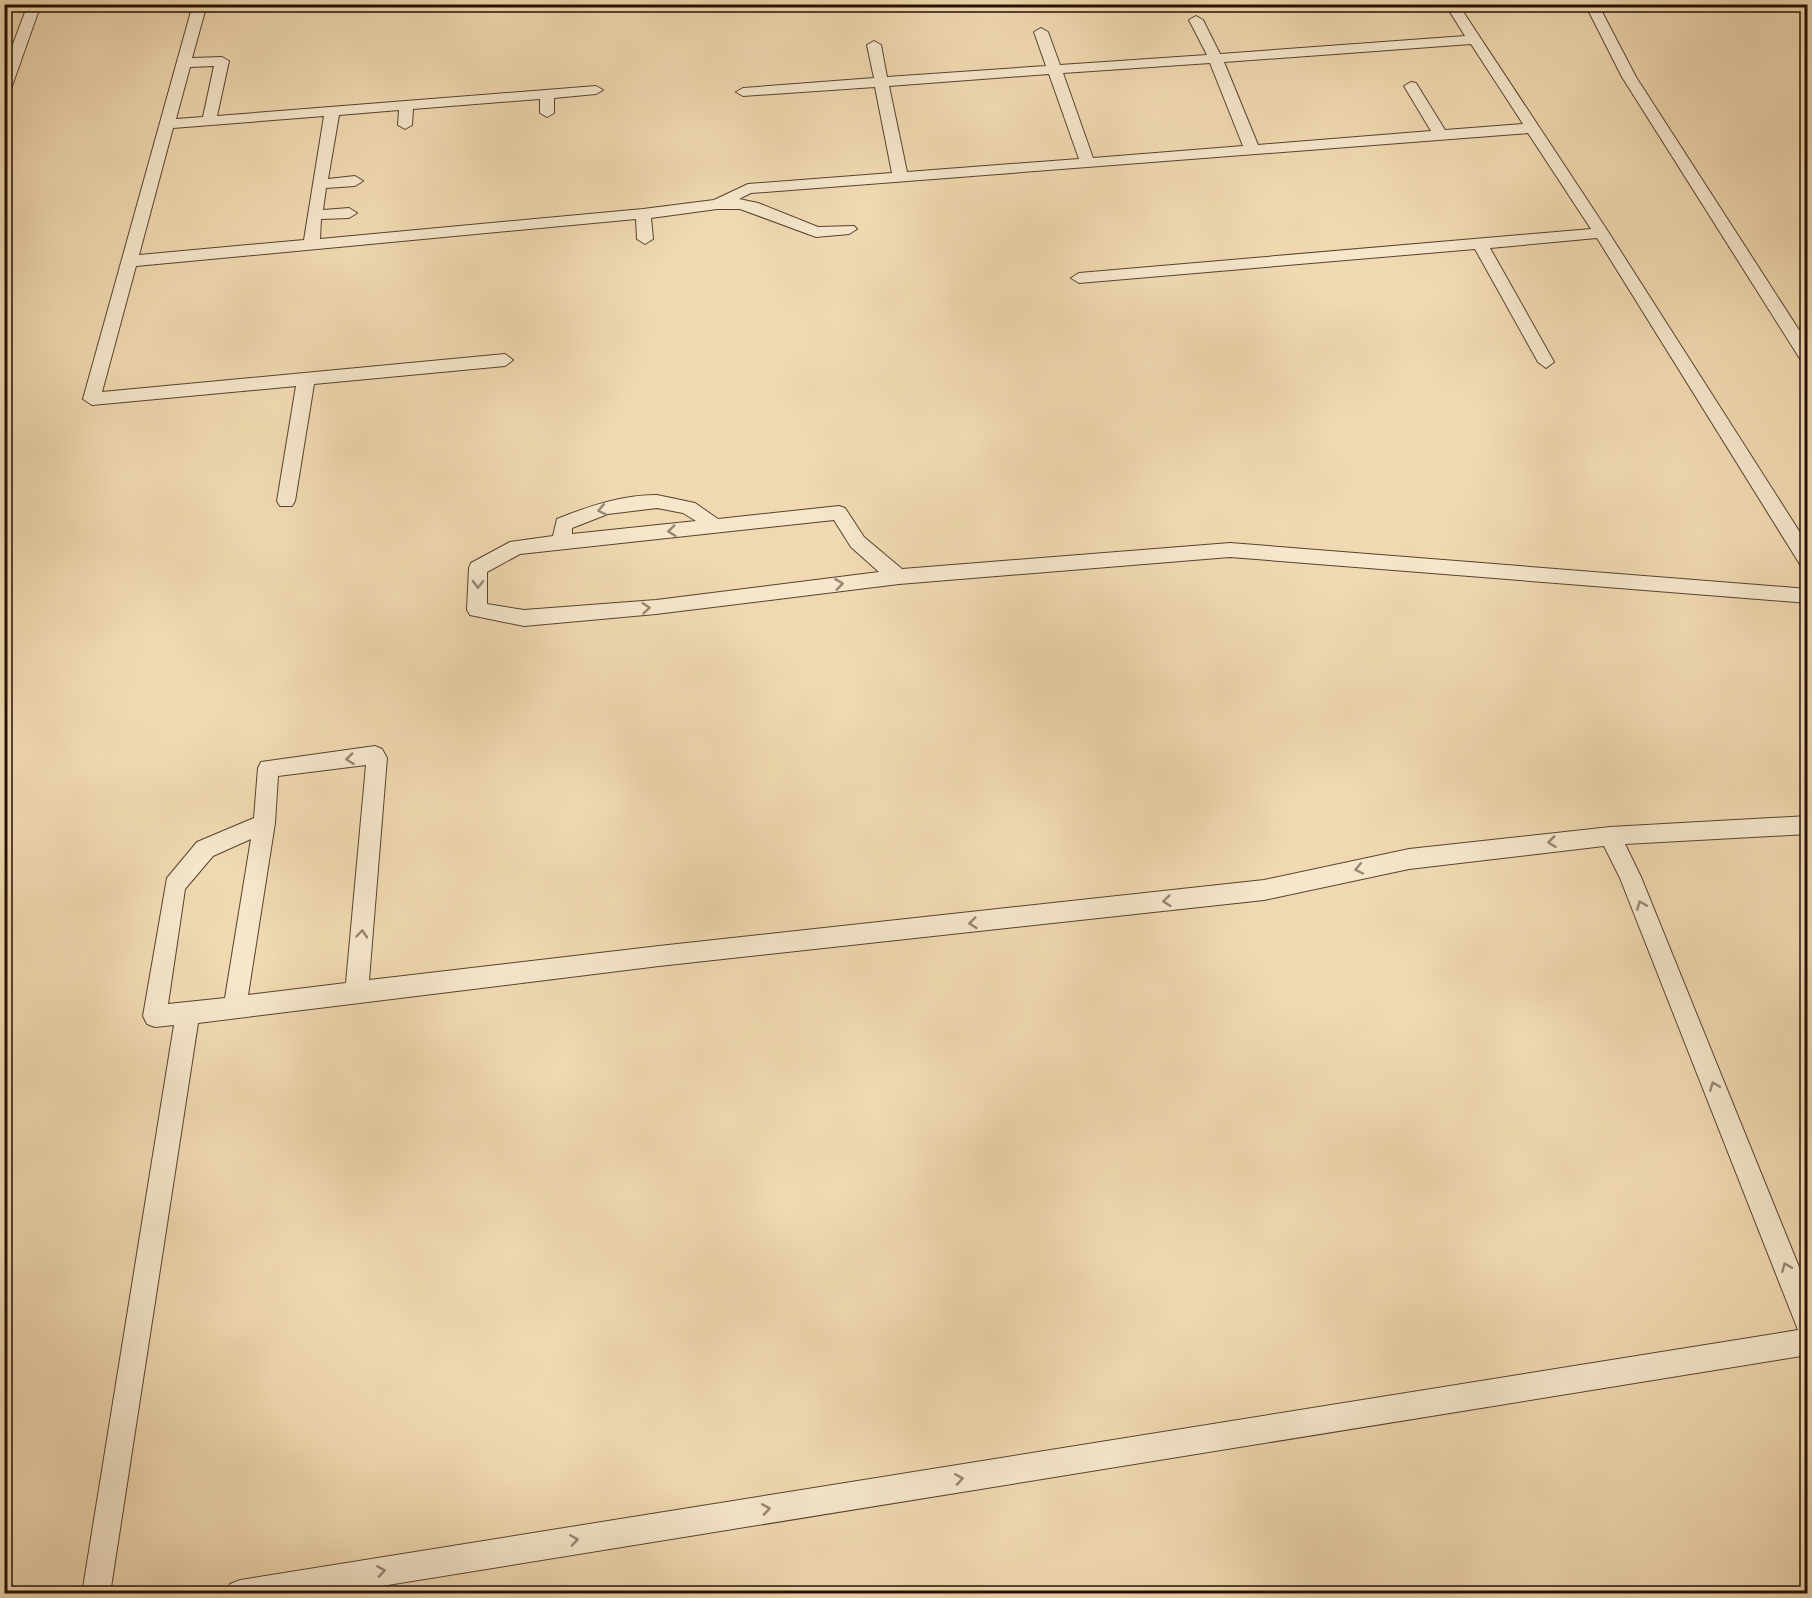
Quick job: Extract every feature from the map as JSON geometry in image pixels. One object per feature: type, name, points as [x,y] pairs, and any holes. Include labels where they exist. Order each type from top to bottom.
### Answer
[{"type":"lane","points":[[4,89],[35,4]]},
{"type":"lane","points":[[200,4],[92,399],[506,360]]},
{"type":"lane","points":[[1451,4],[1601,233],[1808,561]]},
{"type":"lane","points":[[1591,4],[1629,77],[1808,358]]},
{"type":"lane","points":[[1197,20],[1252,149]]},
{"type":"lane","points":[[1041,32],[1088,164]]},
{"type":"lane","points":[[743,92],[1474,40]]},
{"type":"lane","points":[[874,45],[900,176]]},
{"type":"lane","points":[[184,63],[222,62],[209,121]]},
{"type":"lane","points":[[1411,86],[1441,135]]},
{"type":"lane","points":[[168,124],[596,90]]},
{"type":"lane","points":[[547,94],[547,113]]},
{"type":"lane","points":[[405,125],[406,105]]},
{"type":"lane","points":[[312,244],[314,215],[332,111]]},
{"type":"lane","points":[[717,204],[748,189],[1532,128]]},
{"type":"lane","points":[[319,184],[355,181]]},
{"type":"lane","points":[[130,261],[643,214],[717,204],[753,207],[816,232],[849,229]]},
{"type":"lane","points":[[314,215],[349,213]]},
{"type":"lane","points":[[643,214],[645,239]]},
{"type":"lane","points":[[1079,278],[1601,233]]},
{"type":"lane","points":[[1480,243],[1546,362]]},
{"type":"lane","points":[[286,501],[306,378]]},
{"type":"lane","points":[[561,543],[563,524],[595,510],[652,501],[690,508],[716,527]]},
{"type":"lane","points":[[899,577],[861,550],[849,534],[839,513],[517,547],[478,568],[477,610],[524,618],[656,607],[899,577],[1230,550],[1808,596]]},
{"type":"lane","points":[[235,1007],[264,823],[268,768],[375,755],[377,758],[357,992]]},
{"type":"lane","points":[[264,823],[205,849],[175,885],[155,1016],[1264,890],[1409,859],[1610,836],[1808,825]]},
{"type":"lane","points":[[1610,836],[1630,878],[1808,1322]]},
{"type":"lane","points":[[96,1593],[188,1012]]},
{"type":"lane","points":[[240,1593],[1808,1342]]}]
